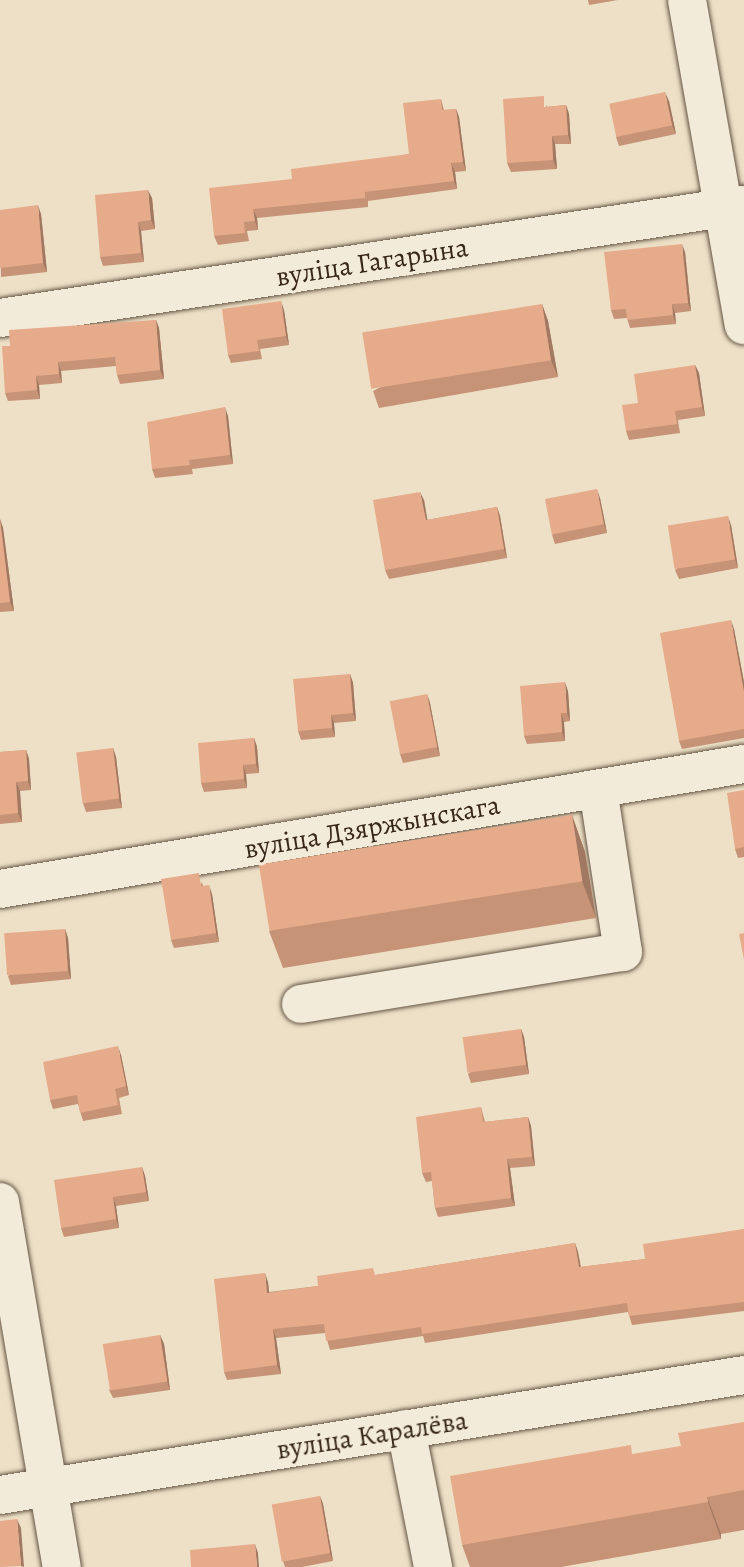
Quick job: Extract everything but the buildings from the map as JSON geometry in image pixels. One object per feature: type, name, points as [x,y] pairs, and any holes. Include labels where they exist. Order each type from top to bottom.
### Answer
[{"type":"street","points":[[687,0],[734,207],[744,325]]},
{"type":"street","name":"вуліца Гагарына","points":[[0,318],[734,207]]},
{"type":"street","name":"вуліца Дзяржынскага","points":[[0,889],[744,764]]},
{"type":"street","points":[[301,1004],[623,952],[598,789]]},
{"type":"street","points":[[0,1202],[51,1487],[62,1567]]},
{"type":"street","name":"вуліца Каралёва","points":[[0,1495],[744,1375]]},
{"type":"street","points":[[406,1429],[433,1567]]}]
